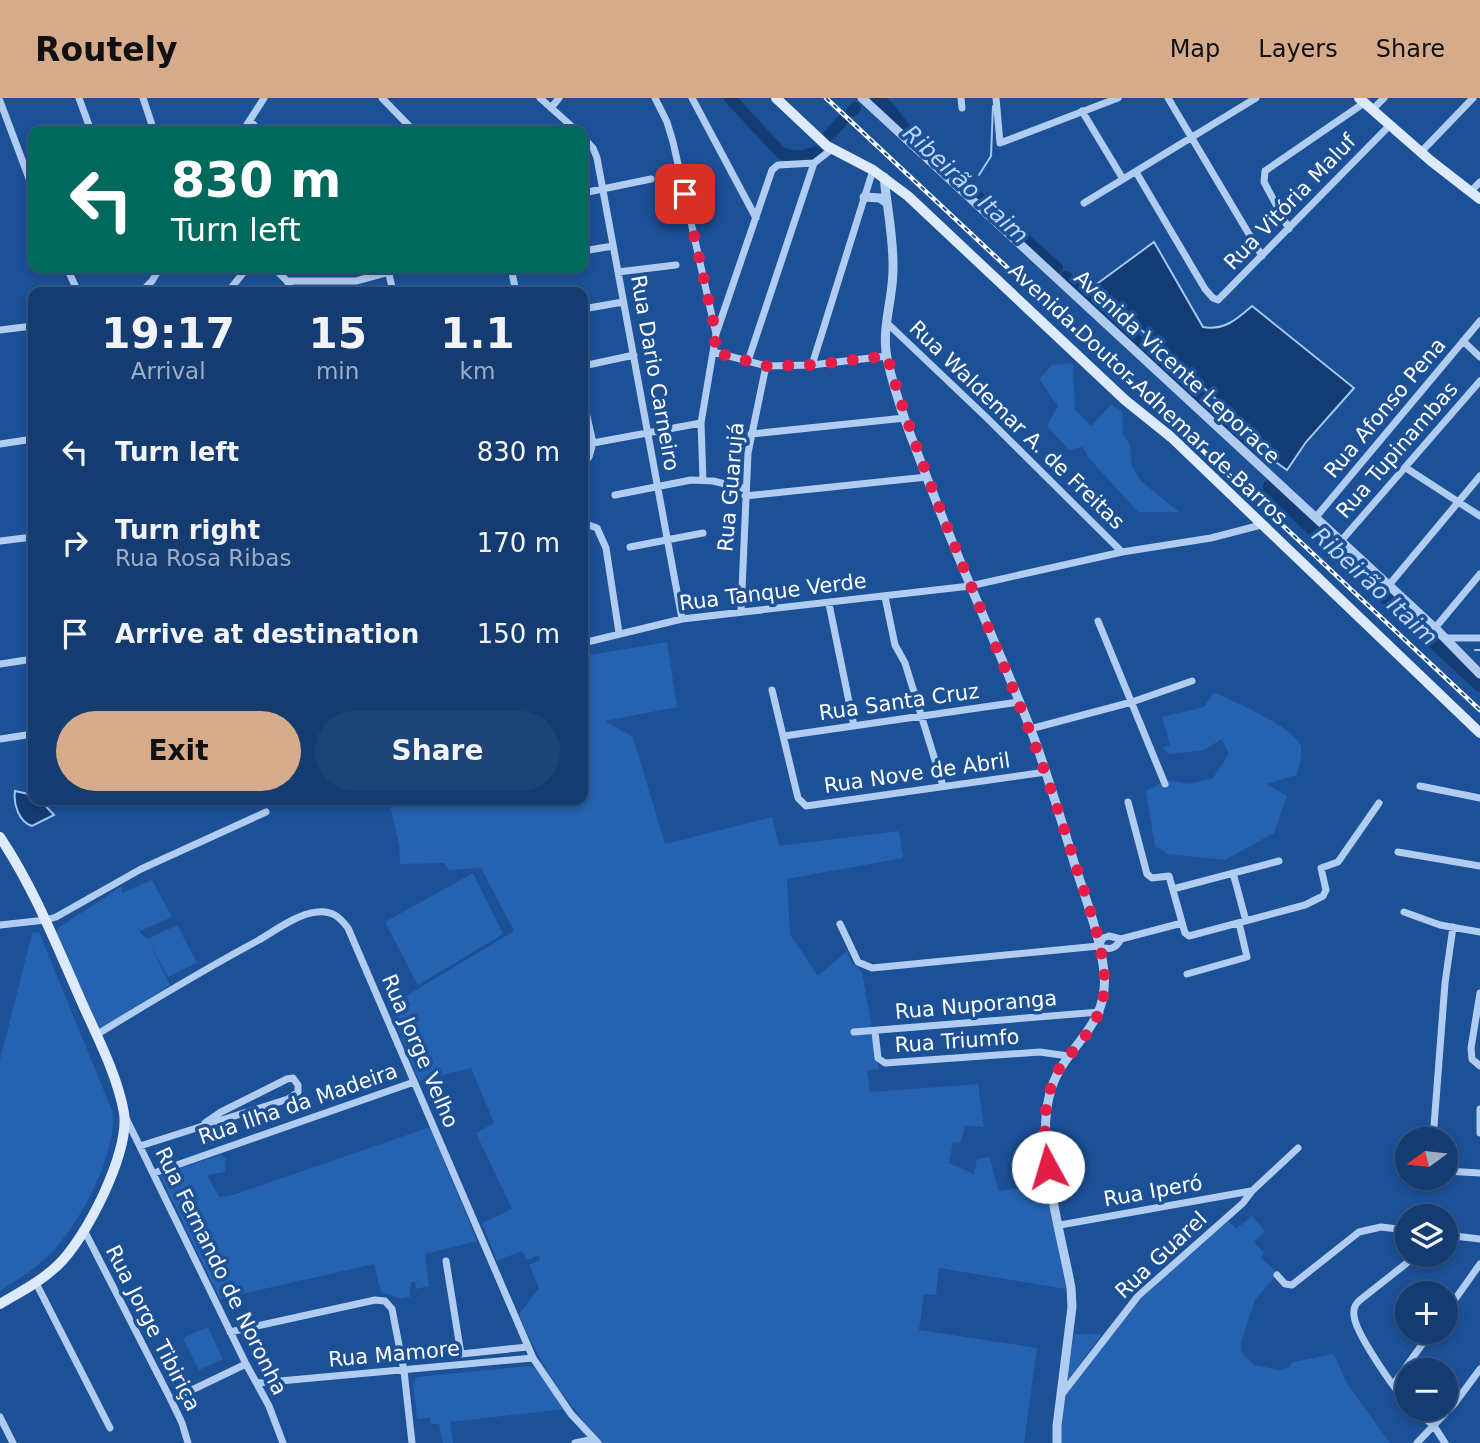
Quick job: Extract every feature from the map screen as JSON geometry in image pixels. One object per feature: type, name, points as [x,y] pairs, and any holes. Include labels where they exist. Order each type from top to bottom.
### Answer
[{"type":"main road","name":"Avenida Doutor Adhemar de Barros","points":[[776,98],[829,148],[873,170],[908,196],[1125,400],[1171,437],[1480,733]]},
{"type":"main road","points":[[1365,104],[1480,199]]},
{"type":"main road","points":[[0,837],[28,881],[46,920],[116,1085],[124,1116],[121,1146],[112,1176],[84,1230],[58,1265],[36,1283],[0,1304]]},
{"type":"street","points":[[79,98],[89,126]]},
{"type":"street","points":[[143,98],[152,126]]},
{"type":"street","points":[[246,126],[264,98]]},
{"type":"street","points":[[382,98],[409,126]]},
{"type":"street","points":[[541,98],[568,126]]},
{"type":"street","points":[[551,108],[559,98]]},
{"type":"street","points":[[655,98],[673,142],[716,334]]},
{"type":"street","points":[[692,98],[756,218]]},
{"type":"street","name":"Avenida Vicente Leporace","points":[[862,98],[1446,638],[1480,674]]},
{"type":"street","points":[[961,98],[962,108]]},
{"type":"street","points":[[996,98],[1000,144],[1118,98]]},
{"type":"street","points":[[1168,98],[1262,256]]},
{"type":"street","points":[[1084,202],[1256,98]]},
{"type":"street","points":[[1289,229],[1264,182],[1265,171],[1365,104],[1384,98]]},
{"type":"street","points":[[1421,152],[1473,98]]},
{"type":"street","points":[[0,101],[28,176]]},
{"type":"street","points":[[1082,111],[1124,179]]},
{"type":"street","points":[[250,121],[255,126]]},
{"type":"street","name":"Rua Vitória Maluf","points":[[1136,172],[1205,289],[1215,300],[1220,299],[1389,126]]},
{"type":"street","name":"Rua Dario Carneiro","points":[[588,143],[596,153],[682,619]]},
{"type":"street","points":[[748,361],[814,163],[829,148]]},
{"type":"street","points":[[703,480],[701,423],[716,334],[772,170],[776,166],[814,163]]},
{"type":"street","points":[[812,365],[873,170]]},
{"type":"street","points":[[884,177],[893,256],[885,341],[887,356],[905,418],[927,477],[1046,772],[1099,946],[1104,971],[1101,1012],[1059,1068],[1052,1085],[1045,1128],[1051,1182],[1071,1288],[1072,1307],[1057,1443]]},
{"type":"street","points":[[588,192],[651,179]]},
{"type":"street","points":[[1470,192],[1480,182]]},
{"type":"street","points":[[864,197],[880,198],[887,203]]},
{"type":"street","points":[[588,250],[613,246]]},
{"type":"street","points":[[618,272],[676,265]]},
{"type":"street","points":[[146,287],[157,273]]},
{"type":"street","points":[[232,287],[243,273]]},
{"type":"street","points":[[279,273],[290,287]]},
{"type":"street","points":[[287,281],[341,283],[378,273]]},
{"type":"street","points":[[588,308],[623,302]]},
{"type":"street","name":"Rua Afonso Pena","points":[[1315,517],[1480,321]]},
{"type":"street","name":"Rua Waldemar A. de Freitas","points":[[887,323],[1122,552]]},
{"type":"street","points":[[0,330],[28,327]]},
{"type":"street","points":[[1463,341],[1480,357]]},
{"type":"street","points":[[714,352],[766,366],[812,365],[887,356]]},
{"type":"street","points":[[588,365],[634,355]]},
{"type":"street","name":"Rua Guarujá","points":[[741,612],[751,434],[766,366]]},
{"type":"street","name":"Rua Tupinambas","points":[[1341,541],[1480,381]]},
{"type":"street","points":[[751,434],[905,418]]},
{"type":"street","points":[[588,421],[593,443],[588,458]]},
{"type":"street","points":[[593,443],[701,423]]},
{"type":"street","points":[[0,444],[28,440]]},
{"type":"street","points":[[1406,468],[1480,516]]},
{"type":"street","points":[[1389,585],[1480,476]]},
{"type":"street","points":[[615,495],[703,480],[746,492],[927,477]]},
{"type":"street","points":[[588,525],[597,528],[606,548],[619,633]]},
{"type":"street","name":"Rua Tanque Verde","points":[[588,642],[682,619],[970,586],[1122,552],[1211,538],[1261,525]]},
{"type":"street","points":[[630,547],[703,533]]},
{"type":"street","points":[[0,541],[28,538]]},
{"type":"street","points":[[1435,628],[1480,574]]},
{"type":"street","points":[[886,597],[895,645],[905,663],[943,786]]},
{"type":"street","points":[[829,604],[854,726]]},
{"type":"street","points":[[1098,621],[1165,784]]},
{"type":"street","points":[[1446,638],[1480,638]]},
{"type":"street","points":[[0,664],[28,660]]},
{"type":"street","points":[[1469,662],[1480,663]]},
{"type":"street","points":[[1030,729],[1132,702],[1192,681]]},
{"type":"street","points":[[772,690],[784,736]]},
{"type":"street","name":"Rua Santa Cruz","points":[[784,736],[1019,702]]},
{"type":"street","points":[[0,739],[28,735]]},
{"type":"street","name":"Rua Nove de Abril","points":[[784,736],[798,798],[802,805],[811,806],[1046,772]]},
{"type":"street","points":[[1420,786],[1480,798]]},
{"type":"street","points":[[1128,802],[1147,874],[1152,878],[1169,876],[1185,933],[1189,936],[1305,905],[1323,896],[1326,890],[1321,868],[1338,862],[1379,803]]},
{"type":"street","points":[[0,925],[56,917],[141,869],[265,813]]},
{"type":"street","points":[[1398,852],[1480,866]]},
{"type":"street","points":[[1173,889],[1279,861]]},
{"type":"street","points":[[1187,974],[1247,957],[1233,873]]},
{"type":"street","name":"Rua Jorge Velho","points":[[96,1035],[212,965],[294,920],[310,913],[327,912],[340,918],[348,928],[533,1358],[571,1414],[596,1441]]},
{"type":"street","points":[[1404,912],[1440,925],[1480,932]]},
{"type":"street","points":[[1099,946],[1103,938],[1109,936],[1121,939],[1182,923]]},
{"type":"street","points":[[840,924],[858,962],[872,968],[1099,946],[1112,949],[1117,947],[1121,939]]},
{"type":"street","points":[[1434,1127],[1445,983],[1453,927]]},
{"type":"street","points":[[1480,998],[1471,1048],[1472,1059],[1480,1066]]},
{"type":"street","name":"Rua Nuporanga","points":[[854,1032],[1101,1012]]},
{"type":"street","name":"Rua Triumfo","points":[[875,1032],[877,1056],[885,1063],[1040,1052],[1068,1056]]},
{"type":"street","points":[[140,1146],[288,1099],[298,1092],[298,1085],[293,1078],[287,1079],[221,1112],[205,1124]]},
{"type":"street","name":"Rua Ilha da Madeira","points":[[154,1173],[414,1082]]},
{"type":"street","points":[[1480,1109],[1480,1131]]},
{"type":"street","name":"Rua Fernando de Noronha","points":[[124,1116],[246,1364],[258,1383],[283,1443]]},
{"type":"street","name":"Rua Guarel","points":[[1060,1397],[1138,1296],[1162,1272],[1227,1218],[1298,1148]]},
{"type":"street","points":[[1458,1172],[1480,1174]]},
{"type":"street","name":"Rua Iperó","points":[[1060,1225],[1252,1191]]},
{"type":"street","points":[[1277,1275],[1286,1284],[1292,1285],[1359,1232],[1381,1227],[1395,1229]]},
{"type":"street","name":"Rua Jorge Tibiriça","points":[[84,1230],[171,1400],[188,1443]]},
{"type":"street","points":[[1458,1236],[1480,1239]]},
{"type":"street","points":[[446,1261],[461,1354],[528,1347]]},
{"type":"street","points":[[1458,1295],[1480,1264]]},
{"type":"street","points":[[1395,1387],[1356,1327],[1354,1310],[1360,1300],[1402,1267]]},
{"type":"street","points":[[36,1283],[110,1428]]},
{"type":"street","points":[[230,1332],[375,1300],[385,1301],[392,1309],[404,1371],[412,1443]]},
{"type":"street","points":[[1393,1385],[1422,1344]]},
{"type":"street","name":"Rua Mamore","points":[[258,1383],[533,1358]]},
{"type":"street","points":[[171,1400],[246,1364]]},
{"type":"street","points":[[1418,1443],[1480,1368]]},
{"type":"street","points":[[0,1417],[13,1443]]},
{"type":"street","points":[[1428,1421],[1445,1443]]},
{"type":"street","points":[[575,1443],[596,1441]]},
{"type":"shaded area","points":[[1154,242],[1203,327],[1224,326],[1252,306],[1354,388],[1306,442],[1287,470],[1260,451],[1258,438],[1094,286]]},
{"type":"shaded area","points":[[1073,363],[1075,410],[1091,426],[1111,405],[1122,411],[1123,434],[1130,445],[1132,467],[1140,480],[1179,512],[1138,512],[1088,457],[1083,447],[1069,450],[1047,426],[1058,406],[1039,379],[1052,365]]},
{"type":"shaded area","points":[[667,642],[677,707],[605,721],[633,737],[665,844],[772,817],[779,846],[899,831],[903,858],[787,879],[790,934],[818,976],[847,951],[851,962],[862,972],[879,1069],[867,1071],[870,1092],[978,1084],[984,1127],[965,1126],[961,1143],[953,1142],[949,1163],[974,1174],[977,1159],[990,1157],[998,1191],[1047,1184],[1066,1289],[939,1268],[936,1295],[924,1294],[919,1330],[1037,1348],[1024,1443],[603,1443],[578,1414],[535,1349],[519,1314],[539,1288],[529,1265],[540,1260],[539,1255],[527,1260],[522,1251],[497,1261],[482,1223],[512,1209],[476,1133],[494,1123],[471,1068],[419,1081],[392,1013],[410,1005],[406,996],[514,931],[481,868],[449,870],[444,863],[400,864],[399,845],[390,805],[588,805],[588,655]]},
{"type":"shaded area","points":[[1214,692],[1263,716],[1297,740],[1301,750],[1297,775],[1267,784],[1287,796],[1274,833],[1225,860],[1167,854],[1155,847],[1146,791],[1166,780],[1189,784],[1213,778],[1229,754],[1222,739],[1204,750],[1170,754],[1162,748],[1170,745],[1162,717],[1204,707]]},
{"type":"shaded area","points":[[15,791],[28,794],[28,805],[45,805],[54,815],[32,826],[24,821],[15,801]]},
{"type":"shaded area","points":[[473,873],[503,934],[418,985],[385,922]]},
{"type":"shaded area","points":[[152,880],[172,917],[140,931],[137,924],[140,933],[148,939],[177,925],[197,963],[168,977],[148,940],[170,985],[102,1029],[99,1028],[56,932],[58,928],[121,887],[122,893]]},
{"type":"shaded area","points":[[39,932],[113,1113],[112,1130],[103,1167],[75,1223],[47,1257],[0,1291],[0,1060],[32,933]]},
{"type":"shaded area","points":[[430,1127],[477,1241],[425,1254],[429,1286],[416,1289],[415,1282],[411,1282],[410,1297],[401,1299],[381,1292],[374,1264],[220,1299],[160,1175],[220,1155],[226,1159],[225,1172],[207,1175],[219,1197],[233,1195]]},
{"type":"shaded area","points":[[1252,1216],[1265,1231],[1254,1242],[1264,1253],[1261,1258],[1278,1273],[1255,1300],[1242,1339],[1244,1356],[1254,1365],[1279,1370],[1287,1368],[1293,1362],[1334,1354],[1347,1383],[1390,1443],[1060,1443],[1065,1396],[1137,1301],[1160,1277],[1229,1221],[1236,1229]]},
{"type":"shaded area","points":[[208,1327],[223,1359],[199,1370],[183,1338]]},
{"type":"shaded area","points":[[1074,1334],[1102,1334],[1065,1384]]},
{"type":"shaded area","points":[[529,1366],[538,1370],[564,1409],[450,1422],[453,1443],[443,1443],[439,1424],[431,1424],[430,1418],[417,1419],[413,1384],[417,1377]]},
{"type":"waterway","name":"Ribeirão Itaim","points":[[730,98],[781,153],[799,156],[816,152]]},
{"type":"waterway","name":"Ribeirão Itaim","points":[[877,98],[890,109],[911,137],[1057,268]]},
{"type":"waterway","points":[[979,175],[991,156],[993,106]]},
{"type":"waterway","name":"Ribeirão Itaim","points":[[852,111],[855,108]]},
{"type":"waterway","name":"Ribeirão Itaim","points":[[829,135],[842,121]]},
{"type":"waterway","name":"Ribeirão Itaim","points":[[1066,277],[1257,448],[1275,455]]},
{"type":"waterway","name":"Ribeirão Itaim","points":[[1269,486],[1269,489],[1480,686]]},
{"type":"waterway","points":[[1475,650],[1480,650]]},
{"type":"railway","points":[[826,98],[1480,710]]},
{"type":"route","points":[[685,194],[716,334],[714,352],[766,366],[812,365],[887,356],[905,418],[927,477],[1046,772],[1093,925],[1104,971],[1101,1012],[1059,1068],[1052,1085],[1045,1128],[1048,1167]]}]
